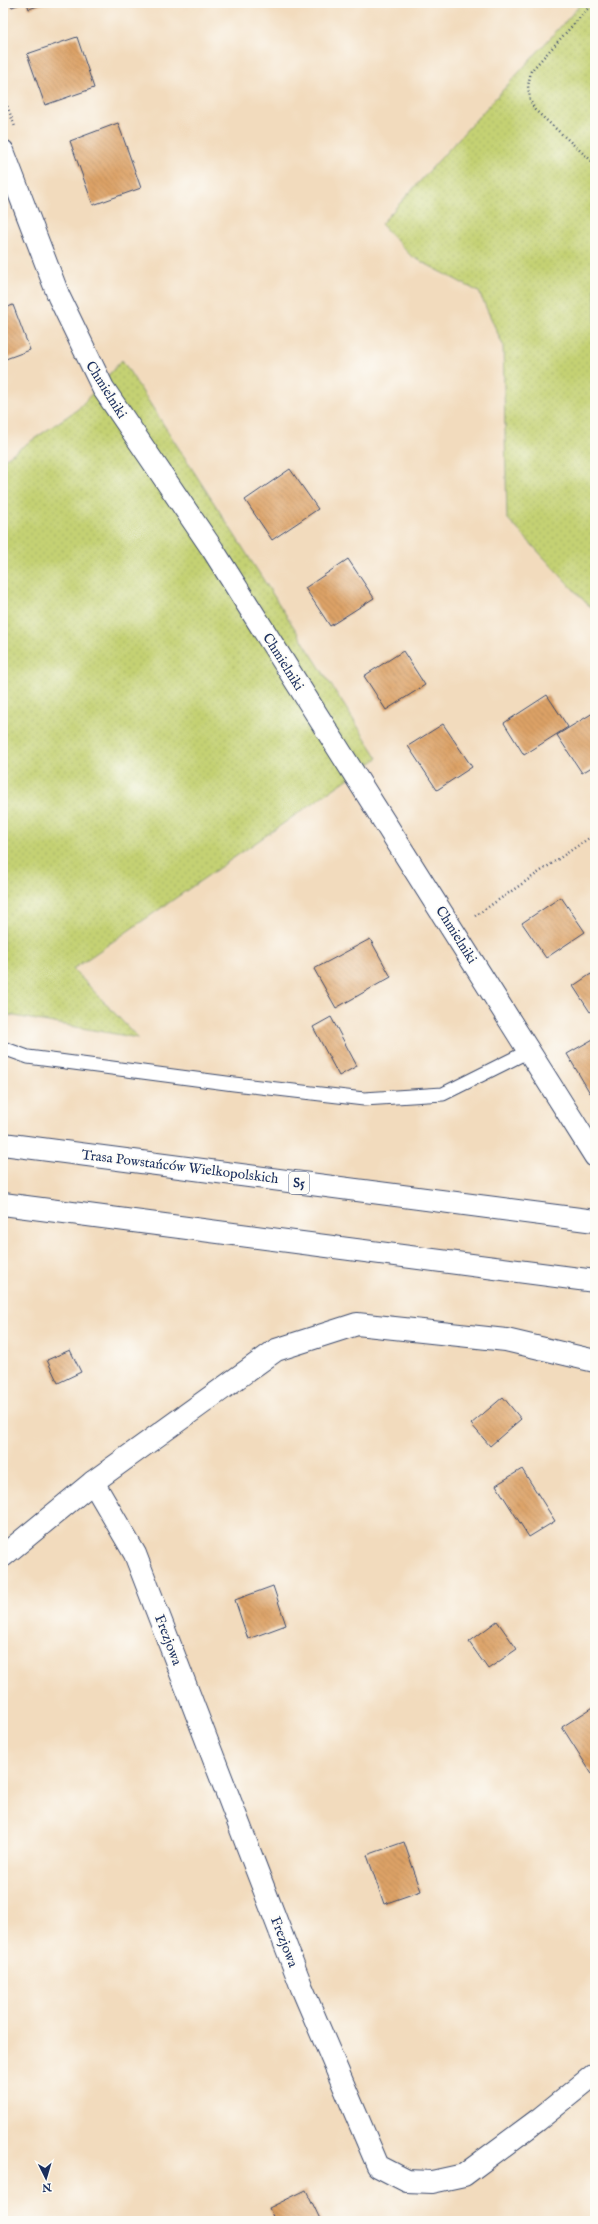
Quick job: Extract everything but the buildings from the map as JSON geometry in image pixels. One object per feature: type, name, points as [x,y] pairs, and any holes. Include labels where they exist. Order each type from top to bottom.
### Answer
[{"type":"main road","name":"Chmielniki","points":[[3,151],[59,297],[103,388],[213,550],[593,1150]]},
{"type":"main road","name":"Trasa Powstańców Wielkopolskich","points":[[3,1144],[595,1221]]},
{"type":"main road","points":[[3,1204],[595,1281]]},
{"type":"main road","points":[[3,1556],[93,1482],[276,1350],[357,1324],[506,1340],[595,1361]]},
{"type":"main road","name":"Frezjowa","points":[[93,1482],[135,1554],[302,1988],[378,2166],[407,2181],[432,2182],[464,2175],[538,2120],[595,2074]]},
{"type":"lane","points":[[3,1048],[28,1057],[234,1084],[364,1099],[443,1094],[529,1051]]},
{"type":"path","points":[[593,3],[531,70],[528,86],[530,100],[535,110],[595,164]]},
{"type":"path","points":[[453,931],[595,834]]},
{"type":"green space","points":[[582,3],[595,3],[595,609],[587,604],[507,518],[503,345],[479,292],[411,256],[381,224]]},
{"type":"green space","points":[[122,360],[378,758],[73,969],[138,1038],[3,1014],[3,460],[78,409]]}]
